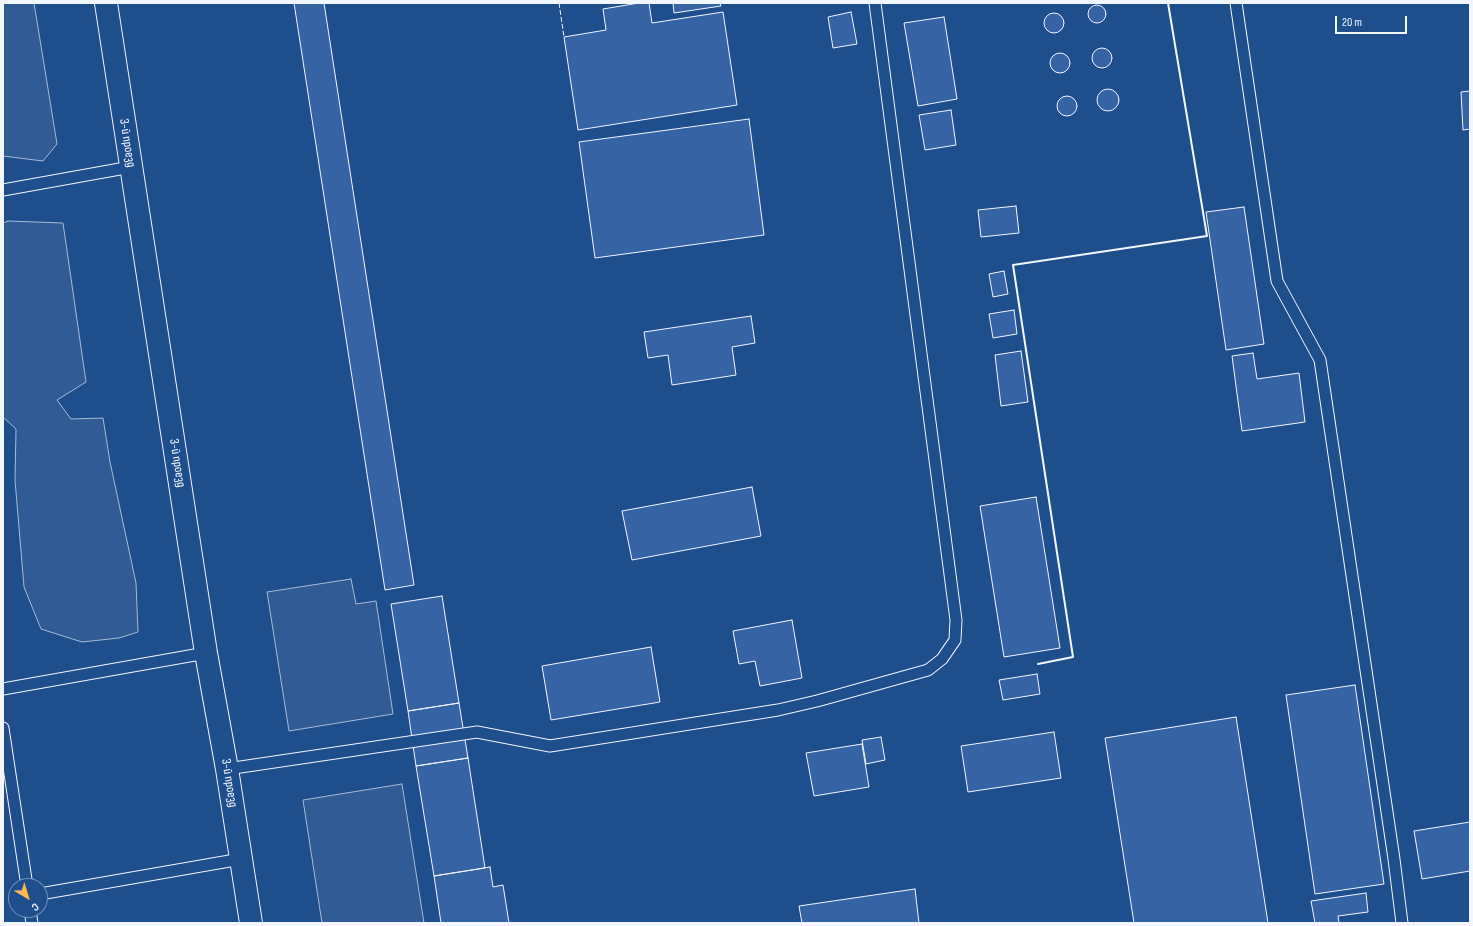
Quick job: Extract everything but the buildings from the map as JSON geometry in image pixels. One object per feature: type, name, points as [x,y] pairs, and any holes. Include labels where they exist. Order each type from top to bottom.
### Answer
[{"type":"street","name":"3-й проезд","points":[[106,3],[206,653],[227,769],[251,923]]},
{"type":"lane","points":[[227,769],[477,732],[550,746],[558,745],[778,710],[817,701],[928,670],[942,659],[955,640],[956,620],[875,3]]},
{"type":"lane","points":[[1236,3],[1277,281],[1320,360],[1394,859],[1402,923]]},
{"type":"lane","points":[[3,190],[131,167]]},
{"type":"lane","points":[[3,689],[206,653]]},
{"type":"lane","points":[[3,728],[26,878]]},
{"type":"lane","points":[[48,893],[241,859]]},
{"type":"shaded area","points":[[3,3],[34,3],[57,144],[43,161],[3,156]]},
{"type":"shaded area","points":[[8,221],[63,223],[86,382],[57,400],[71,419],[103,418],[110,462],[136,583],[138,632],[119,638],[82,642],[41,629],[24,587],[15,480],[16,429],[3,417],[3,223]]},
{"type":"shaded area","points":[[351,579],[356,604],[376,601],[393,714],[289,731],[267,592]]},
{"type":"shaded area","points":[[402,784],[424,923],[322,923],[303,800]]},
{"type":"fence","points":[[559,3],[564,37]]},
{"type":"wall","points":[[1038,664],[1073,657],[1013,265],[1207,236],[1168,3]]}]
